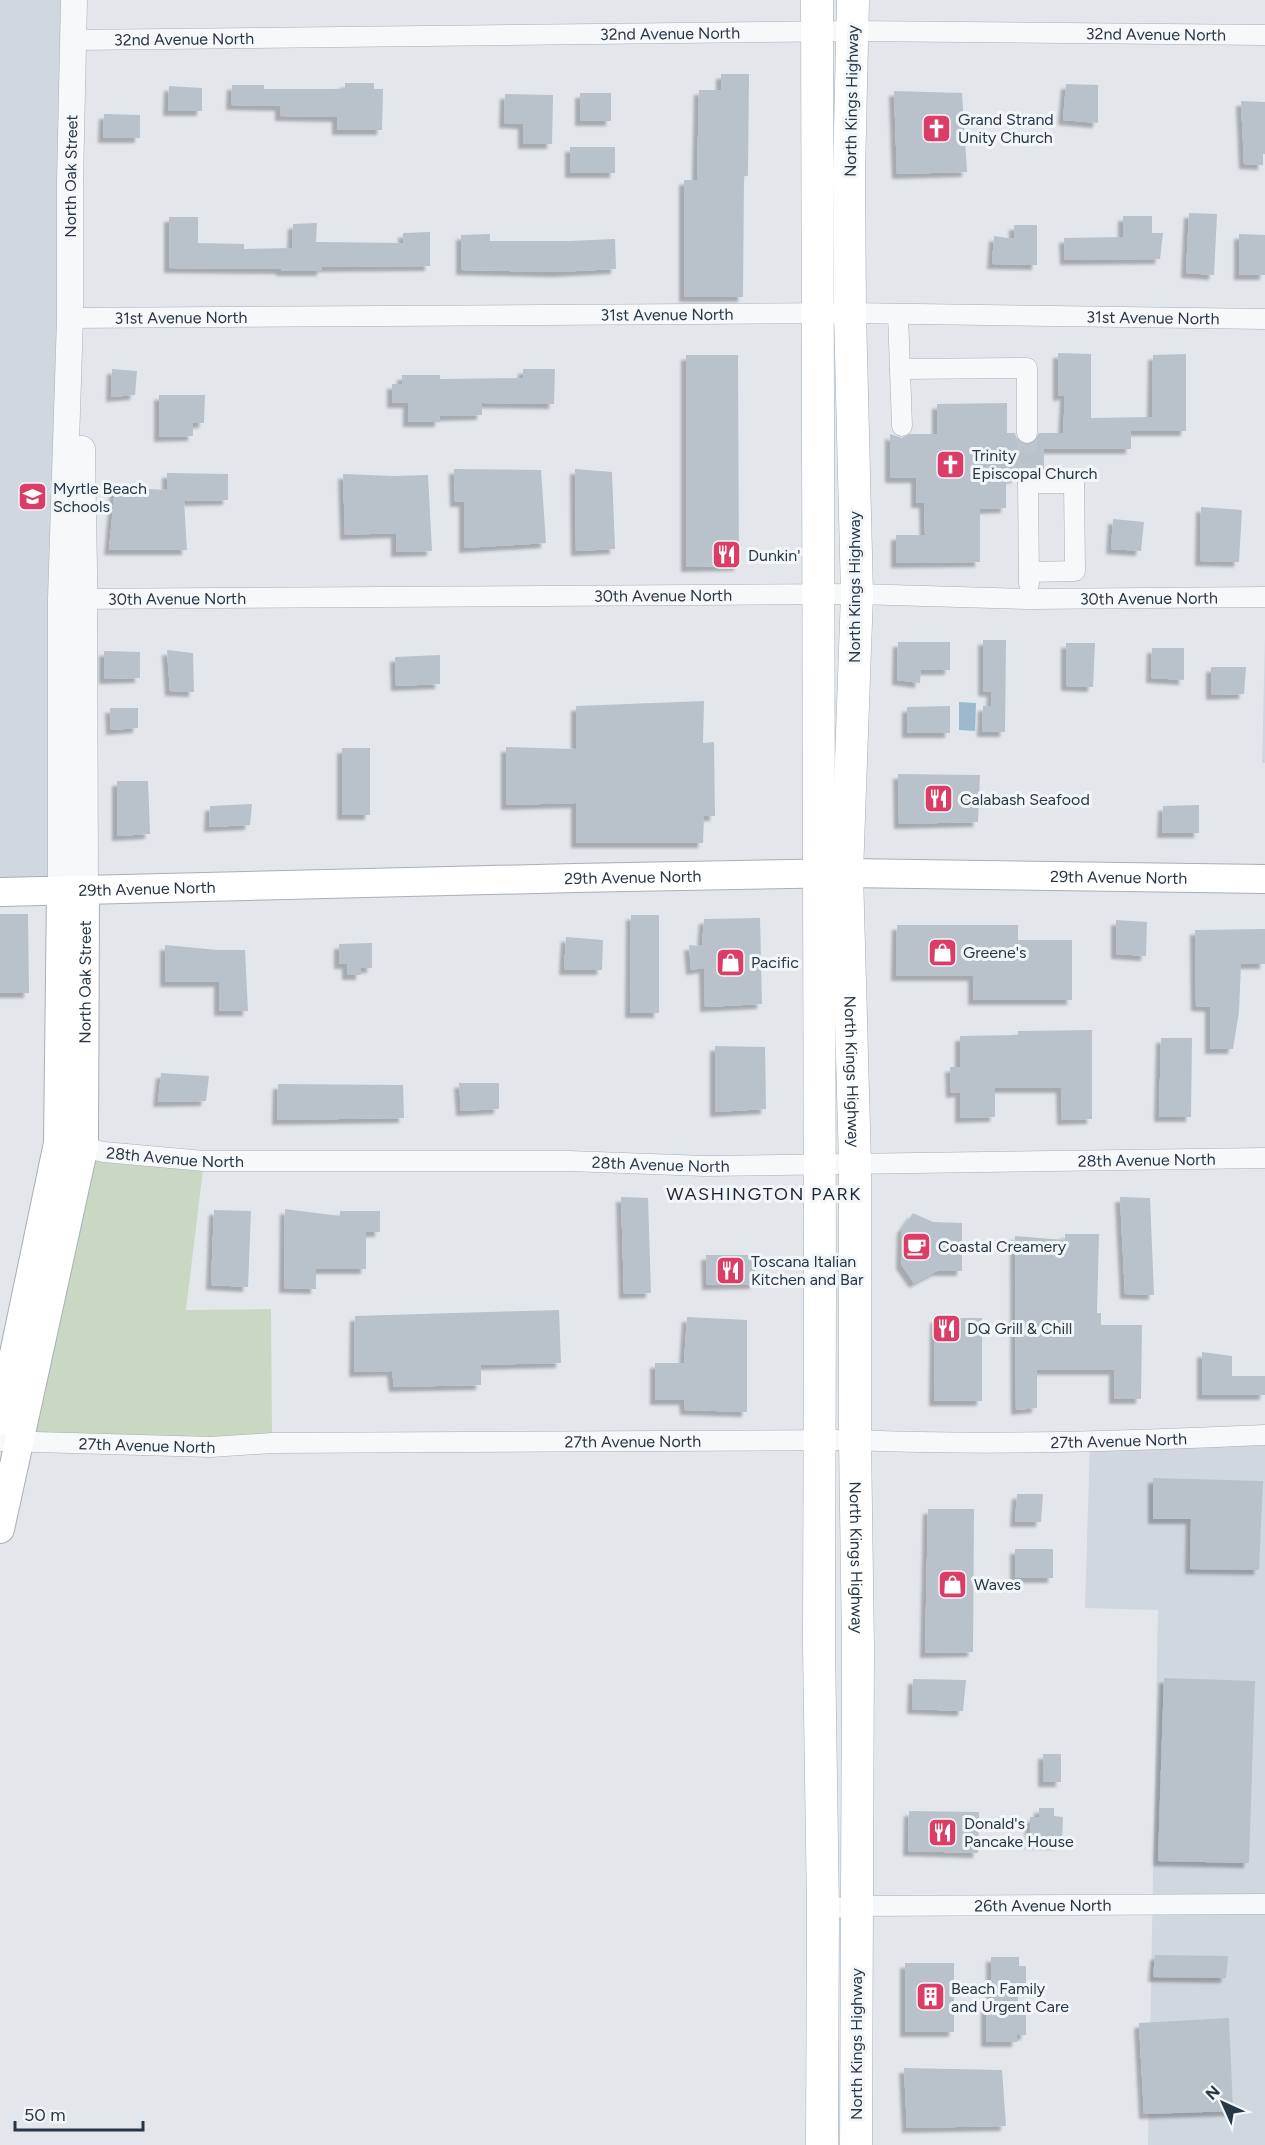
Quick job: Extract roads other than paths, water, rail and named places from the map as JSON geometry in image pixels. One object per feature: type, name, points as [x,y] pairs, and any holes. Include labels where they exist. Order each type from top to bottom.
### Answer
[{"type":"main road","name":"North Kings Highway","points":[[817,0],[819,594],[833,874],[855,1165],[858,1647],[856,2145]]},
{"type":"main road","name":"North Kings Highway","points":[[822,2145],[823,1909],[819,1647],[820,1164],[833,874],[857,594],[849,173],[853,0]]},
{"type":"main road","name":"29th Avenue North","points":[[0,892],[833,874],[1265,879]]},
{"type":"main road","name":"North Oak Street","points":[[0,1529],[10,1442],[71,1144],[73,892]]},
{"type":"main road","name":"North Oak Street","points":[[0,1421],[71,1144]]},
{"type":"street","name":"North Oak Street","points":[[73,892],[73,599],[69,354],[74,0]]},
{"type":"street","name":"32nd Avenue North","points":[[74,40],[853,31],[1265,35]]},
{"type":"street","name":"31st Avenue North","points":[[70,318],[850,313],[1265,319]]},
{"type":"street","points":[[898,314],[902,426]]},
{"type":"street","points":[[900,369],[1027,368],[1028,433]]},
{"type":"street","points":[[1029,572],[1075,571],[1074,483],[1028,480],[1029,598]]},
{"type":"street","name":"30th Avenue North","points":[[73,599],[819,594],[1029,598],[1265,597]]},
{"type":"street","name":"28th Avenue North","points":[[71,1144],[104,1152],[204,1161],[569,1161],[705,1166],[1265,1158]]},
{"type":"street","name":"27th Avenue North","points":[[10,1442],[211,1447],[272,1443],[855,1440],[1078,1442],[1265,1435]]},
{"type":"street","name":"26th Avenue North","points":[[823,1909],[857,1906],[1265,1904]]},
{"type":"water","points":[[959,702],[976,703],[975,731],[959,730]]},
{"type":"tunnel","points":[[1027,433],[1028,478]]},
{"type":"place","name":"Grand Strand Unity Church","points":[[937,128]]},
{"type":"place","name":"Trinity Episcopal Church","points":[[951,464]]},
{"type":"place","name":"Myrtle Beach Schools","points":[[32,497]]},
{"type":"place","name":"Dunkin'","points":[[727,555]]},
{"type":"place","name":"Calabash Seafood","points":[[939,799]]},
{"type":"place","name":"Greene's","points":[[942,952]]},
{"type":"place","name":"Pacific","points":[[730,962]]},
{"type":"place","name":"Coastal Creamery","points":[[917,1246]]},
{"type":"place","name":"Toscana Italian Kitchen and Bar","points":[[730,1270]]},
{"type":"place","name":"DQ Grill & Chill","points":[[946,1328]]},
{"type":"place","name":"Waves","points":[[953,1584]]},
{"type":"place","name":"Donald's Pancake House","points":[[943,1832]]},
{"type":"place","name":"Beach Family and Urgent Care","points":[[930,1997]]},
{"type":"district","name":"WASHINGTON PARK","points":[[764,1194]]}]
